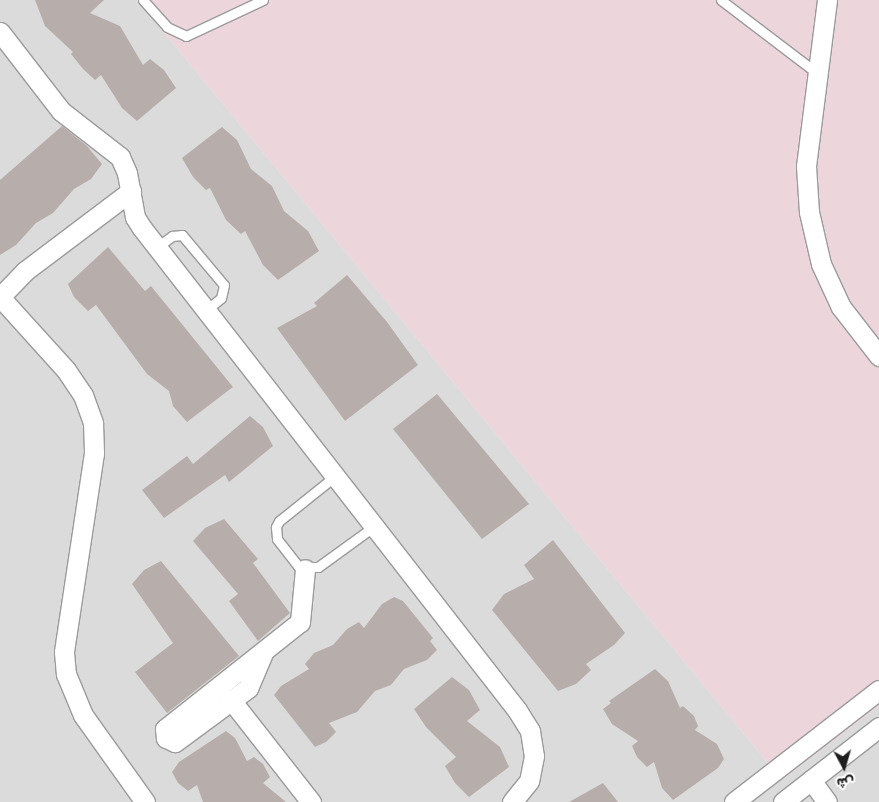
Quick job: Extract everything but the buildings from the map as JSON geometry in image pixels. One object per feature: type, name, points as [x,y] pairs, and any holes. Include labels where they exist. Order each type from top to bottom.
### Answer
[{"type":"street","points":[[827,0],[806,166],[809,212],[821,264],[841,308],[879,356]]},
{"type":"street","points":[[0,32],[61,111],[120,157],[131,191],[135,217],[530,732],[534,756],[529,781],[512,802]]},
{"type":"street","points":[[131,191],[26,271],[0,297],[66,370],[83,395],[93,423],[94,453],[64,652],[66,674],[83,715],[145,802]]},
{"type":"street","points":[[305,569],[300,622],[263,653],[218,703],[311,802]]},
{"type":"street","points":[[734,802],[879,690]]},
{"type":"street","points":[[783,802],[878,730]]},
{"type":"street","points":[[812,780],[827,802]]},
{"type":"lane","points":[[143,0],[167,27],[186,36],[263,0]]},
{"type":"lane","points":[[721,0],[818,74]]},
{"type":"lane","points":[[157,247],[172,236],[182,235],[224,285],[221,298],[206,310]]},
{"type":"lane","points":[[334,477],[279,521],[276,527],[277,539],[299,567],[305,569],[318,567],[373,527]]},
{"type":"shaded area","points":[[0,0],[137,0],[782,780],[879,706],[879,802],[0,802]]},
{"type":"shaded area","points":[[137,0],[879,0],[879,706],[782,780]]}]
